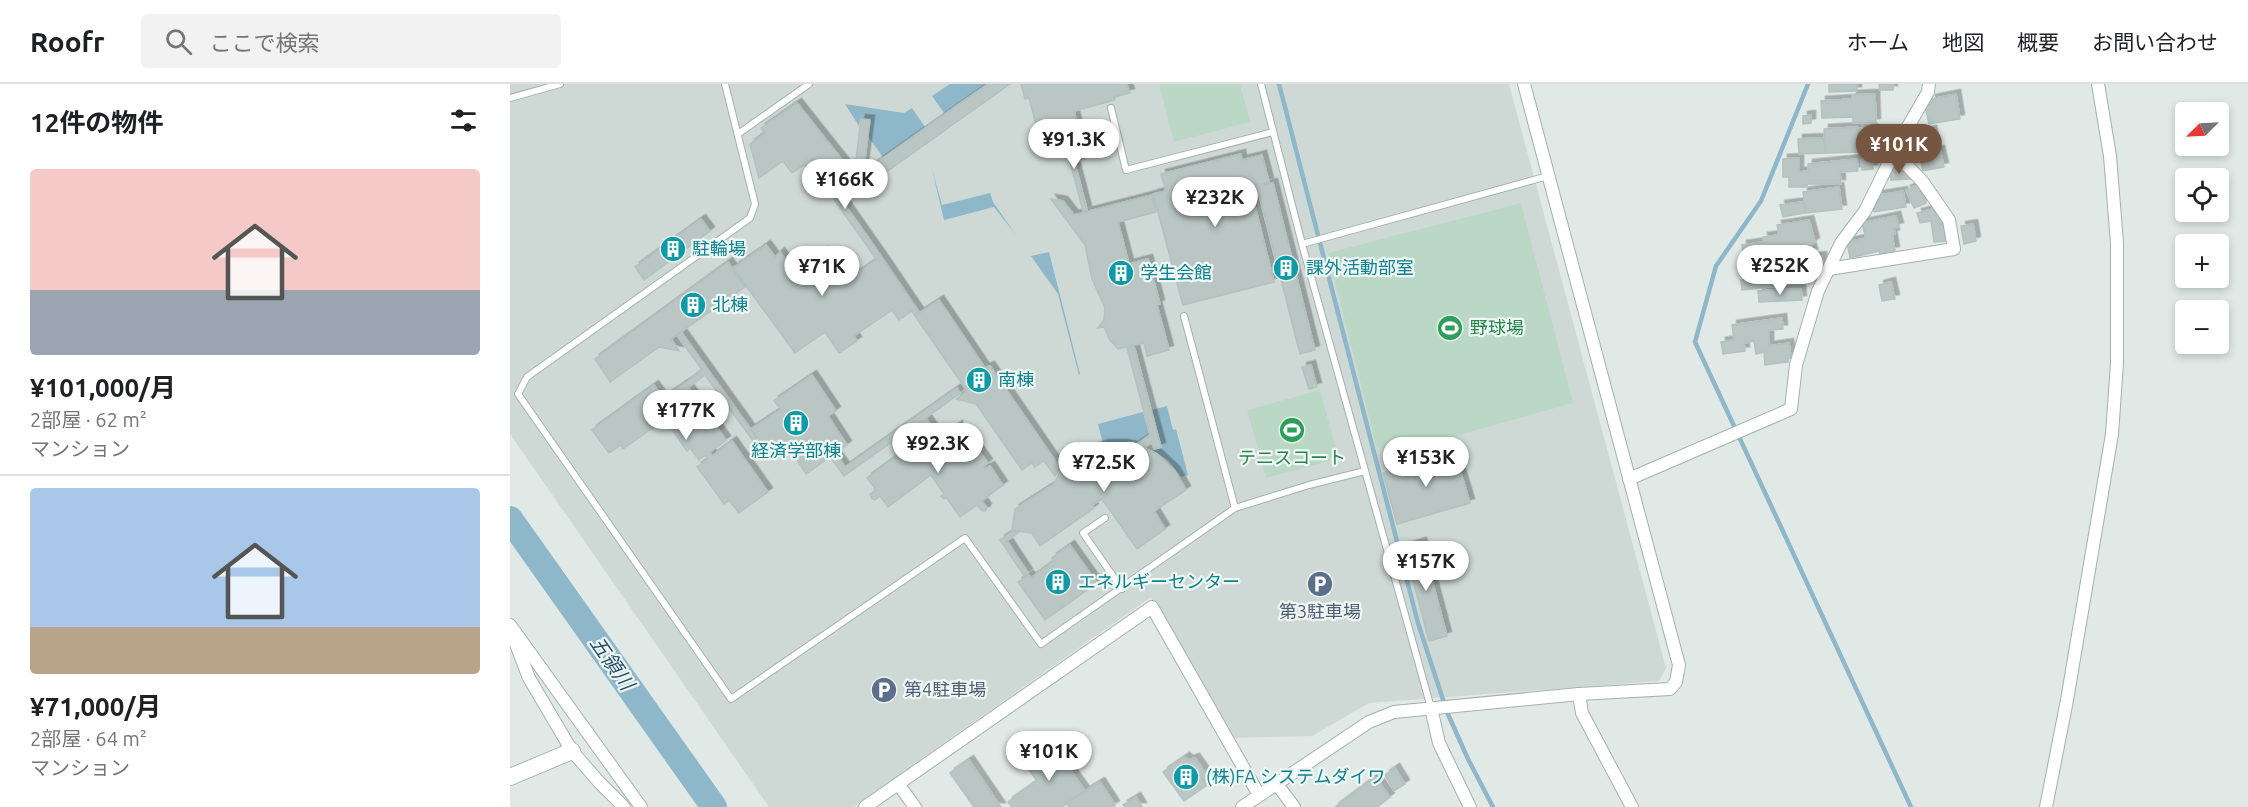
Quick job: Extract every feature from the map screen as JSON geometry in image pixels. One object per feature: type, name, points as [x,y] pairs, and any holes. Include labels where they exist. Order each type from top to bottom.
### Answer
[{"type":"street","points":[[1242,807],[1369,722],[1394,712],[1579,694],[1659,691],[1670,689],[1676,682],[1679,665],[1524,84]]},
{"type":"street","points":[[1629,479],[1791,409],[1796,365],[1818,291],[1841,243],[1865,212],[1894,152],[1928,92],[1929,84]]},
{"type":"street","points":[[2046,807],[2067,700],[2112,435],[2117,353],[2117,243],[2110,156],[2098,84]]},
{"type":"street","points":[[1828,269],[1954,249],[1949,220],[1922,181],[1894,152]]},
{"type":"street","points":[[865,807],[1152,607],[1259,795]]},
{"type":"street","points":[[510,626],[529,678],[572,751],[624,807]]},
{"type":"street","points":[[510,626],[641,807]]},
{"type":"street","points":[[1579,694],[1582,713],[1632,807]]},
{"type":"street","points":[[1431,708],[1439,743],[1470,807]]},
{"type":"street","points":[[510,777],[572,751]]},
{"type":"street","points":[[1276,783],[1294,807]]},
{"type":"street","points":[[898,784],[915,807]]},
{"type":"lane","points":[[510,98],[560,84]]},
{"type":"lane","points":[[725,84],[755,204],[750,218],[527,377],[519,394],[731,699],[965,538],[1041,644],[1235,508],[1309,484],[1365,471]]},
{"type":"lane","points":[[738,134],[809,84]]},
{"type":"lane","points":[[1261,84],[1302,244],[1431,708]]},
{"type":"lane","points":[[1111,108],[1126,170],[1273,132]]},
{"type":"lane","points":[[1302,244],[1548,176]]},
{"type":"lane","points":[[1184,316],[1235,508]]},
{"type":"lane","points":[[1106,518],[1083,533],[1122,589]]},
{"type":"shaded area","points":[[510,84],[1509,84],[1666,668],[1659,681],[1369,703],[1312,736],[1232,738],[1151,597],[853,807],[769,807],[510,434]]},
{"type":"green space","points":[[1159,84],[1240,84],[1250,122],[1174,142]]},
{"type":"green space","name":"野球場","points":[[1521,203],[1573,403],[1391,454],[1376,445],[1328,253]]},
{"type":"green space","name":"テニスコート","points":[[1320,390],[1336,449],[1329,461],[1266,478],[1247,410]]},
{"type":"water","points":[[950,84],[986,84],[944,113],[932,96]]},
{"type":"water","points":[[845,104],[904,113],[912,108],[925,127],[883,157],[868,137],[870,120],[860,119],[859,126]]},
{"type":"water","points":[[931,165],[942,205],[990,193],[993,202],[1016,235],[994,207],[944,220]]},
{"type":"water","points":[[1049,252],[1079,375],[1058,294],[1031,256]]},
{"type":"water","points":[[1167,406],[1173,430],[1176,429],[1188,475],[1181,477],[1169,461],[1152,450],[1162,448],[1152,410]]},
{"type":"water","points":[[1143,412],[1149,434],[1137,443],[1128,441],[1127,444],[1103,444],[1098,424]]},
{"type":"building","points":[[988,84],[1010,84],[844,202],[836,191]]},
{"type":"building","points":[[1021,84],[1127,84],[1130,93],[1114,97],[1115,100],[1074,111],[1086,159],[1075,161],[1067,128],[1039,136],[1029,98],[1025,99]]},
{"type":"building","points":[[1829,84],[1857,84],[1857,91],[1829,92]]},
{"type":"building","points":[[1879,84],[1893,84],[1893,90],[1880,90]]},
{"type":"building","points":[[1875,94],[1876,123],[1853,123],[1853,117],[1822,118],[1821,101],[1852,99],[1852,95]]},
{"type":"building","points":[[1956,94],[1960,119],[1929,124],[1925,106],[1932,104],[1931,99]]},
{"type":"building","points":[[797,103],[847,166],[856,160],[861,119],[870,120],[864,166],[839,183],[841,186],[836,190],[814,158],[811,160],[810,179],[805,182],[806,164],[792,173],[783,161],[759,178],[750,144],[765,133],[761,128]]},
{"type":"building","points":[[1811,115],[1811,123],[1803,124],[1803,116]]},
{"type":"building","points":[[1857,127],[1858,152],[1826,153],[1824,129]]},
{"type":"building","points":[[1859,128],[1873,128],[1874,140],[1859,140]]},
{"type":"building","points":[[1066,130],[1087,210],[1083,211],[1062,131]]},
{"type":"building","points":[[1932,130],[1935,146],[1906,152],[1903,142],[1909,141],[1908,135]]},
{"type":"building","points":[[1824,138],[1825,153],[1799,154],[1798,139]]},
{"type":"building","points":[[1940,150],[1944,167],[1923,171],[1919,154]]},
{"type":"building","points":[[1241,154],[1242,160],[1262,155],[1269,182],[1250,186],[1274,282],[1183,305],[1153,194],[1166,191],[1161,174]]},
{"type":"building","points":[[1799,158],[1799,172],[1808,171],[1808,164],[1857,159],[1858,171],[1840,172],[1841,184],[1807,184],[1807,187],[1789,187],[1789,177],[1783,177],[1783,159]]},
{"type":"building","points":[[813,159],[881,256],[876,259],[812,168]]},
{"type":"building","points":[[1861,160],[1872,160],[1873,169],[1862,170]]},
{"type":"building","points":[[1890,170],[1905,170],[1910,179],[1891,180]]},
{"type":"building","name":"課外活動部室","points":[[1273,183],[1315,350],[1300,354],[1257,186]]},
{"type":"building","points":[[1918,185],[1926,203],[1914,208],[1906,190]]},
{"type":"building","points":[[1839,187],[1842,209],[1806,213],[1803,192]]},
{"type":"building","points":[[1903,191],[1906,207],[1874,212],[1873,203],[1879,202],[1878,195]]},
{"type":"building","name":"学生会館","points":[[1152,195],[1156,212],[1118,222],[1129,264],[1148,259],[1160,304],[1157,305],[1169,350],[1147,356],[1144,343],[1118,349],[1110,340],[1104,327],[1098,328],[1104,320],[1105,308],[1092,279],[1085,245],[1051,199],[1063,201],[1074,215]]},
{"type":"building","points":[[1803,202],[1805,213],[1783,217],[1780,205]]},
{"type":"building","points":[[1934,209],[1935,215],[1940,215],[1941,225],[1944,225],[1946,241],[1934,242],[1931,221],[1920,223],[1917,213]]},
{"type":"building","points":[[1896,216],[1899,227],[1894,228],[1895,234],[1892,235],[1895,251],[1880,254],[1879,251],[1850,258],[1847,242],[1866,238],[1862,223]]},
{"type":"building","name":"駐輪場","points":[[701,219],[710,231],[644,280],[635,267]]},
{"type":"building","points":[[1809,220],[1815,242],[1811,245],[1813,253],[1799,255],[1798,247],[1744,261],[1742,245],[1764,242],[1763,237],[1779,235],[1777,225]]},
{"type":"building","points":[[1973,224],[1976,241],[1964,244],[1961,226]]},
{"type":"building","points":[[766,245],[775,257],[780,252],[794,272],[824,251],[846,281],[881,256],[919,312],[914,315],[912,311],[899,320],[892,310],[854,336],[857,341],[839,353],[825,332],[795,353],[733,268]]},
{"type":"building","points":[[1822,256],[1823,263],[1819,274],[1804,272],[1784,274],[1783,260],[1802,257],[1803,267],[1807,267],[1808,258]]},
{"type":"building","name":"北棟","points":[[728,262],[745,287],[671,339],[679,351],[659,347],[610,382],[595,359]]},
{"type":"building","points":[[1782,262],[1788,285],[1742,290],[1741,280],[1759,278],[1757,268]]},
{"type":"building","points":[[1891,282],[1895,299],[1882,301],[1879,285]]},
{"type":"building","points":[[1801,289],[1802,300],[1759,302],[1758,291]]},
{"type":"building","name":"南棟","points":[[939,300],[985,368],[990,366],[1060,468],[1055,476],[1044,461],[1035,467],[1032,463],[1022,470],[976,404],[956,399],[967,391],[915,316]]},
{"type":"building","points":[[1782,318],[1783,329],[1769,330],[1769,346],[1789,343],[1791,358],[1788,358],[1788,362],[1765,365],[1764,352],[1756,354],[1754,341],[1744,343],[1745,351],[1723,354],[1721,342],[1734,340],[1732,325]]},
{"type":"building","points":[[681,332],[757,438],[753,441],[705,375],[689,387],[686,383],[702,370],[677,335]]},
{"type":"building","points":[[1134,346],[1161,447],[1154,449],[1152,442],[1144,448],[1135,445],[1150,435],[1127,348]]},
{"type":"building","points":[[1311,365],[1317,387],[1309,389],[1302,367]]},
{"type":"building","name":"経済学部棟","points":[[812,375],[836,411],[828,416],[847,445],[806,474],[789,447],[772,458],[751,429],[781,409],[774,401]]},
{"type":"building","points":[[685,383],[726,440],[710,452],[712,456],[732,441],[768,492],[739,513],[729,500],[724,504],[697,467],[708,459],[705,455],[699,460],[690,448],[687,451],[665,419],[623,449],[621,445],[609,453],[592,430],[654,385],[663,398]]},
{"type":"building","points":[[957,388],[960,393],[926,418],[939,437],[933,441],[920,422],[844,476],[831,458],[836,454],[845,467]]},
{"type":"building","points":[[958,425],[956,450],[959,456],[975,445],[988,463],[983,467],[985,469],[990,466],[1003,485],[982,501],[987,508],[985,511],[977,505],[960,517],[946,497],[944,499],[941,496],[944,494],[931,475],[888,507],[880,496],[875,500],[872,499],[870,494],[876,490],[867,478],[924,437],[929,444]]},
{"type":"building","points":[[1105,444],[1123,444],[1146,449],[1157,454],[1175,471],[1186,490],[1154,511],[1165,529],[1137,549],[1102,499],[1092,505],[1094,508],[1040,546],[1032,533],[1012,530],[1015,509],[1054,484],[1061,470],[1071,459],[1091,448]]},
{"type":"building","points":[[1455,453],[1470,503],[1397,524],[1383,473]]},
{"type":"building","points":[[1012,532],[1019,532],[1007,541],[1028,573],[1024,576],[1000,540]]},
{"type":"building","points":[[1422,542],[1447,636],[1429,641],[1404,547]]},
{"type":"building","name":"エネルギーセンター","points":[[1070,545],[1097,583],[1045,620],[1018,582],[1029,575],[1031,578],[1054,561],[1052,558]]},
{"type":"building","points":[[1051,743],[1085,791],[1062,807],[1012,807],[1008,802],[1037,781],[1024,763]]},
{"type":"building","name":"(株)FA システムダイワ","points":[[1185,757],[1189,760],[1195,758],[1207,775],[1203,779],[1206,786],[1184,801],[1163,772]]},
{"type":"building","points":[[969,760],[1001,807],[974,807],[950,773]]},
{"type":"building","points":[[1395,768],[1405,784],[1394,791],[1385,775]]},
{"type":"building","points":[[1375,777],[1390,797],[1377,807],[1335,807]]},
{"type":"building","points":[[1100,782],[1115,805],[1112,807],[1069,807],[1066,803]]},
{"type":"building","points":[[1136,797],[1142,807],[1123,805]]},
{"type":"waterway","points":[[1279,84],[1418,623],[1447,712],[1493,807]]},
{"type":"waterway","points":[[1808,84],[1761,201],[1716,266],[1695,342],[1911,807]]},
{"type":"waterway","name":"五領川","points":[[510,519],[714,807]]},
{"type":"place","name":"駐輪場","points":[[673,249]]},
{"type":"place","name":"課外活動部室","points":[[1286,268]]},
{"type":"place","name":"学生会館","points":[[1121,273]]},
{"type":"place","name":"北棟","points":[[693,305]]},
{"type":"place","name":"野球場","points":[[1450,328]]},
{"type":"place","name":"南棟","points":[[979,380]]},
{"type":"place","name":"経済学部棟","points":[[796,423]]},
{"type":"place","name":"テニスコート","points":[[1292,430]]},
{"type":"place","name":"エネルギーセンター","points":[[1058,582]]},
{"type":"place","name":"第3駐車場","points":[[1320,584]]},
{"type":"place","name":"第4駐車場","points":[[884,690]]},
{"type":"place","name":"(株)FA システムダイワ","points":[[1186,777]]}]
